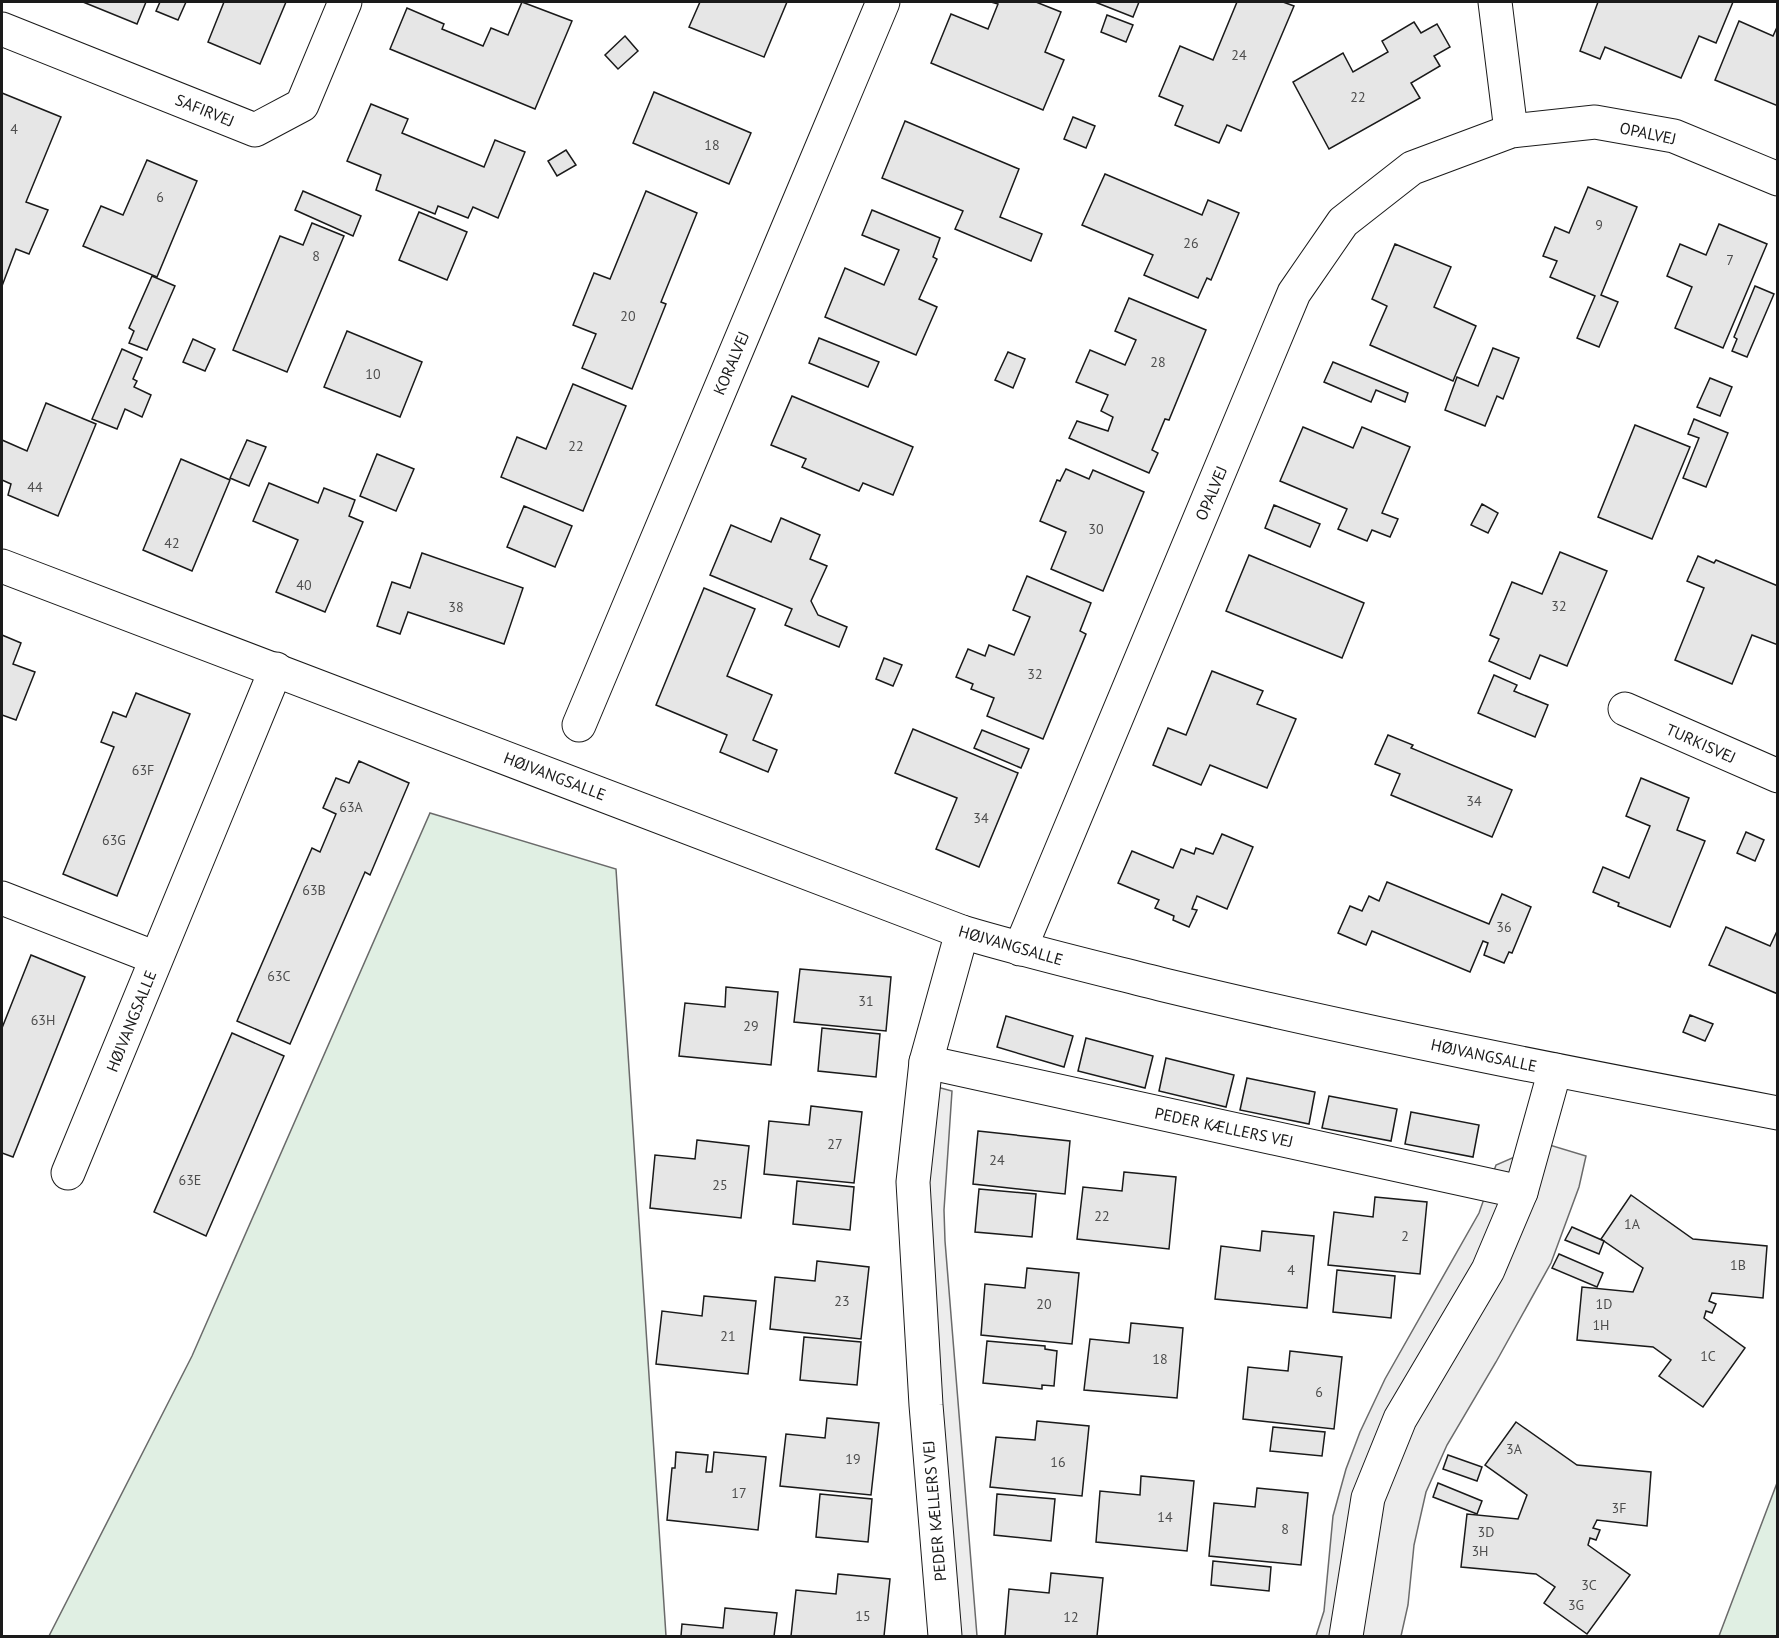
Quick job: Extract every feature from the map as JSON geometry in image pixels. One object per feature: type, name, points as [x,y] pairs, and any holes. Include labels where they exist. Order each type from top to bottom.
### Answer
[{"type":"street","name":"SAFIRVEJ","points":[[2,29],[255,130],[302,105],[345,2]]},
{"type":"street","name":"KORALVEJ","points":[[579,725],[883,2]]},
{"type":"street","points":[[1496,2],[1511,131]]},
{"type":"street","name":"OPALVEJ","points":[[1020,949],[1294,293],[1343,222],[1412,168],[1511,131],[1595,122],[1674,136],[1778,179]]},
{"type":"street","name":"HØJVANGSALLE","points":[[2,566],[962,932],[1020,949],[1233,1002],[1555,1070],[1778,1113]]},
{"type":"street","name":"HØJVANGSALLE","points":[[68,1173],[276,669]]},
{"type":"street","name":"TURKISVEJ","points":[[1625,709],[1778,776]]},
{"type":"street","points":[[2,898],[156,958]]},
{"type":"street","name":"PEDER KÆLLERS VEJ","points":[[945,1636],[926,1405],[913,1182],[926,1062],[962,932]]},
{"type":"street","name":"PEDER KÆLLERS VEJ","points":[[926,1062],[1521,1192]]},
{"type":"street","points":[[1346,1636],[1368,1498],[1400,1419],[1488,1270],[1521,1192],[1555,1070]]},
{"type":"green space","points":[[430,813],[616,869],[666,1636],[49,1636],[192,1356]]},
{"type":"green space","points":[[1777,1483],[1777,1636],[1719,1636]]},
{"type":"shaded area","points":[[937,1087],[952,1091],[944,1210],[945,1241],[977,1636],[957,1636],[927,1175]]},
{"type":"shaded area","points":[[1523,1137],[1586,1156],[1579,1187],[1551,1263],[1447,1445],[1426,1492],[1414,1545],[1408,1605],[1401,1636],[1316,1636],[1324,1611],[1333,1516],[1346,1469],[1360,1432],[1385,1379],[1479,1213],[1496,1165],[1517,1156]]},
{"type":"building","points":[[83,2],[146,2],[137,24]]},
{"type":"building","points":[[160,2],[186,2],[178,20],[156,11]]},
{"type":"building","points":[[224,2],[286,2],[260,64],[208,42]]},
{"type":"building","points":[[522,2],[572,21],[535,109],[390,49],[407,8],[444,24],[442,29],[483,46],[491,28],[508,35]]},
{"type":"building","points":[[700,2],[787,2],[764,57],[689,27]]},
{"type":"building","points":[[991,2],[1036,2],[1061,12],[1045,52],[1064,60],[1043,110],[931,63],[951,14],[988,29],[998,4]]},
{"type":"building","points":[[1095,2],[1139,2],[1133,17]]},
{"type":"building","points":[[1237,2],[1283,2],[1294,6],[1241,131],[1227,125],[1219,143],[1175,125],[1183,106],[1159,96],[1180,46],[1213,60]]},
{"type":"building","points":[[1598,2],[1733,2],[1716,43],[1699,36],[1681,78],[1605,47],[1600,59],[1580,51]]},
{"type":"building","points":[[1107,15],[1133,25],[1126,42],[1101,32]]},
{"type":"building","points":[[1739,21],[1773,36],[1778,25],[1778,106],[1715,80]]},
{"type":"building","points":[[1414,22],[1421,33],[1437,24],[1450,47],[1434,56],[1440,66],[1411,83],[1420,98],[1329,149],[1293,82],[1343,53],[1353,72],[1388,52],[1382,41]]},
{"type":"building","points":[[625,36],[638,51],[618,69],[605,55]]},
{"type":"building","points":[[654,92],[751,133],[729,184],[633,143]]},
{"type":"building","points":[[2,93],[61,117],[26,202],[48,210],[29,254],[16,249],[2,286]]},
{"type":"building","points":[[371,104],[408,119],[402,133],[484,167],[495,140],[525,152],[498,218],[473,207],[468,218],[438,206],[435,214],[376,190],[381,175],[347,161]]},
{"type":"building","points":[[1073,117],[1095,126],[1086,148],[1064,139]]},
{"type":"building","points":[[905,121],[1019,169],[1000,217],[1042,234],[1031,261],[955,229],[963,211],[882,178]]},
{"type":"building","points":[[566,150],[576,165],[557,176],[548,161]]},
{"type":"building","points":[[147,160],[197,181],[157,277],[83,246],[101,206],[123,215]]},
{"type":"building","points":[[1105,174],[1202,215],[1208,200],[1239,213],[1211,280],[1207,278],[1198,298],[1144,275],[1153,255],[1082,225]]},
{"type":"building","points":[[1588,187],[1637,207],[1601,295],[1618,302],[1599,347],[1577,338],[1595,296],[1550,277],[1557,261],[1543,256],[1555,227],[1569,233]]},
{"type":"building","points":[[303,191],[361,216],[353,236],[295,210]]},
{"type":"building","points":[[646,191],[697,213],[661,302],[666,304],[632,389],[582,368],[596,334],[573,325],[594,273],[610,279]]},
{"type":"building","points":[[872,210],[940,238],[933,257],[937,259],[919,299],[937,307],[916,355],[825,317],[845,268],[884,285],[899,250],[862,235]]},
{"type":"building","points":[[419,212],[467,232],[447,280],[399,260]]},
{"type":"building","points":[[312,223],[344,236],[287,372],[233,350],[280,236],[303,245]]},
{"type":"building","points":[[1719,224],[1767,244],[1723,348],[1675,328],[1692,287],[1667,276],[1680,244],[1706,255]]},
{"type":"building","points":[[1395,244],[1451,267],[1434,307],[1476,326],[1453,381],[1370,345],[1387,306],[1372,299]]},
{"type":"building","points":[[152,276],[175,286],[147,350],[129,343],[134,331],[129,328]]},
{"type":"building","points":[[1755,286],[1774,294],[1747,357],[1732,351],[1737,339],[1734,337]]},
{"type":"building","points":[[1129,298],[1206,330],[1169,420],[1165,419],[1152,450],[1158,453],[1149,473],[1069,438],[1077,421],[1108,431],[1113,417],[1101,411],[1108,395],[1076,382],[1090,350],[1125,365],[1136,340],[1115,331]]},
{"type":"building","points":[[347,331],[422,362],[400,417],[324,387]]},
{"type":"building","points":[[819,338],[879,362],[868,387],[809,363]]},
{"type":"building","points":[[193,339],[215,349],[205,371],[183,362]]},
{"type":"building","points":[[1493,348],[1519,358],[1503,399],[1497,396],[1485,426],[1445,410],[1457,377],[1478,386]]},
{"type":"building","points":[[122,349],[142,358],[133,379],[137,381],[134,387],[151,395],[142,417],[125,409],[117,429],[92,419]]},
{"type":"building","points":[[1008,352],[1025,359],[1013,388],[995,380]]},
{"type":"building","points":[[1333,362],[1408,393],[1405,402],[1376,390],[1371,402],[1324,382]]},
{"type":"building","points":[[1710,378],[1732,387],[1720,416],[1697,407]]},
{"type":"building","points":[[573,384],[626,406],[583,511],[501,477],[517,437],[546,449]]},
{"type":"building","points":[[792,396],[913,447],[893,495],[863,483],[859,491],[802,467],[806,459],[771,445]]},
{"type":"building","points":[[46,403],[96,424],[58,516],[8,495],[11,484],[2,480],[2,440],[27,451]]},
{"type":"building","points":[[1694,419],[1728,433],[1706,487],[1683,478],[1699,438],[1688,434]]},
{"type":"building","points":[[1635,425],[1690,447],[1652,539],[1598,517]]},
{"type":"building","points":[[1303,427],[1353,448],[1362,427],[1410,447],[1382,513],[1398,519],[1390,537],[1372,530],[1367,541],[1338,529],[1347,509],[1280,481]]},
{"type":"building","points":[[247,440],[266,447],[249,486],[230,478]]},
{"type":"building","points":[[377,454],[414,469],[396,511],[360,496]]},
{"type":"building","points":[[181,459],[230,480],[192,571],[143,550]]},
{"type":"building","points":[[1066,469],[1089,479],[1093,470],[1144,492],[1103,591],[1051,569],[1066,532],[1040,521],[1057,480],[1060,481]]},
{"type":"building","points":[[269,483],[318,503],[324,488],[355,500],[349,516],[363,522],[325,612],[276,592],[298,540],[253,521]]},
{"type":"building","points":[[1482,504],[1498,513],[1488,533],[1471,525]]},
{"type":"building","points":[[1274,505],[1320,524],[1310,547],[1265,528]]},
{"type":"building","points":[[524,506],[572,526],[555,567],[507,547]]},
{"type":"building","points":[[781,518],[820,535],[810,559],[827,566],[811,601],[818,615],[847,627],[839,647],[785,625],[792,609],[710,575],[731,525],[771,542]]},
{"type":"building","points":[[1560,552],[1607,571],[1567,666],[1540,655],[1530,679],[1489,661],[1499,639],[1490,635],[1512,582],[1542,594]]},
{"type":"building","points":[[422,553],[523,588],[504,644],[408,612],[400,634],[377,626],[392,582],[410,588]]},
{"type":"building","points":[[1249,555],[1364,603],[1342,658],[1226,611]]},
{"type":"building","points":[[1698,556],[1714,563],[1716,560],[1778,586],[1778,645],[1752,635],[1732,684],[1675,660],[1704,588],[1687,581]]},
{"type":"building","points":[[1027,576],[1091,603],[1080,631],[1086,634],[1043,739],[987,716],[994,698],[971,689],[973,684],[956,677],[968,649],[985,656],[989,645],[1014,655],[1030,617],[1013,610]]},
{"type":"building","points":[[704,588],[755,609],[727,676],[772,695],[753,740],[777,750],[768,772],[720,752],[727,735],[656,705]]},
{"type":"building","points":[[2,635],[21,643],[13,664],[35,672],[16,720],[2,715]]},
{"type":"building","points":[[884,658],[902,665],[893,686],[876,679]]},
{"type":"building","points":[[1212,671],[1263,691],[1257,704],[1296,719],[1267,788],[1210,765],[1201,785],[1153,765],[1168,728],[1186,735]]},
{"type":"building","points":[[1494,675],[1517,685],[1514,691],[1548,705],[1535,737],[1478,713]]},
{"type":"building","points":[[136,693],[190,714],[117,896],[63,874],[114,747],[101,742],[113,712],[126,717]]},
{"type":"building","points":[[913,729],[1018,773],[979,867],[936,849],[957,798],[895,773]]},
{"type":"building","points":[[982,730],[1029,749],[1021,768],[974,748]]},
{"type":"building","points":[[1388,735],[1413,745],[1411,748],[1512,790],[1492,837],[1391,795],[1400,774],[1375,764]]},
{"type":"building","points":[[359,761],[409,783],[370,875],[365,872],[290,1044],[237,1021],[312,848],[320,852],[336,814],[323,808],[336,778],[349,783]]},
{"type":"building","points":[[1641,778],[1689,798],[1677,830],[1705,841],[1670,927],[1618,906],[1619,903],[1593,892],[1603,867],[1629,878],[1650,826],[1626,816]]},
{"type":"building","points":[[1746,832],[1764,840],[1755,861],[1737,853]]},
{"type":"building","points":[[1222,834],[1253,847],[1227,909],[1197,896],[1192,909],[1197,910],[1189,927],[1173,920],[1174,916],[1155,908],[1159,900],[1118,883],[1132,851],[1173,868],[1181,849],[1194,854],[1196,848],[1213,854]]},
{"type":"building","points":[[1387,882],[1489,924],[1502,894],[1531,907],[1512,953],[1509,952],[1504,963],[1484,955],[1488,943],[1483,941],[1470,972],[1372,931],[1366,945],[1338,933],[1350,906],[1362,911],[1369,896],[1379,901]]},
{"type":"building","points":[[1726,927],[1770,946],[1778,929],[1778,994],[1709,965]]},
{"type":"building","points":[[31,955],[85,977],[13,1157],[2,1153],[2,1028]]},
{"type":"building","points":[[800,969],[891,977],[886,1031],[794,1022]]},
{"type":"building","points":[[726,987],[778,992],[771,1065],[679,1056],[685,1003],[725,1007]]},
{"type":"building","points":[[1690,1015],[1713,1024],[1705,1041],[1683,1032]]},
{"type":"building","points":[[1006,1016],[1073,1036],[1064,1067],[997,1047]]},
{"type":"building","points":[[822,1028],[880,1034],[876,1077],[818,1071]]},
{"type":"building","points":[[232,1033],[284,1056],[206,1236],[154,1212]]},
{"type":"building","points":[[1086,1038],[1153,1056],[1145,1088],[1078,1071]]},
{"type":"building","points":[[1166,1058],[1234,1075],[1226,1107],[1159,1091]]},
{"type":"building","points":[[1247,1078],[1315,1092],[1309,1124],[1240,1110]]},
{"type":"building","points":[[1329,1096],[1397,1109],[1391,1141],[1322,1128]]},
{"type":"building","points":[[811,1106],[862,1112],[854,1183],[764,1174],[769,1121],[809,1125]]},
{"type":"building","points":[[1411,1112],[1479,1125],[1473,1157],[1405,1144]]},
{"type":"building","points":[[978,1131],[1070,1141],[1065,1194],[973,1184]]},
{"type":"building","points":[[697,1140],[749,1146],[741,1218],[650,1208],[655,1155],[695,1159]]},
{"type":"building","points":[[1124,1172],[1176,1177],[1169,1249],[1077,1239],[1083,1187],[1122,1191]]},
{"type":"building","points":[[797,1181],[854,1187],[850,1230],[793,1224]]},
{"type":"building","points":[[979,1189],[1036,1194],[1032,1237],[975,1232]]},
{"type":"building","points":[[1631,1195],[1693,1239],[1767,1246],[1763,1298],[1712,1293],[1709,1301],[1716,1304],[1712,1313],[1706,1311],[1704,1318],[1745,1348],[1703,1407],[1659,1376],[1671,1360],[1653,1347],[1577,1340],[1582,1287],[1633,1292],[1643,1268],[1601,1239]]},
{"type":"building","points":[[1375,1197],[1427,1202],[1420,1274],[1328,1265],[1334,1212],[1373,1217]]},
{"type":"building","points":[[1572,1227],[1604,1241],[1599,1254],[1565,1240]]},
{"type":"building","points":[[1262,1231],[1314,1236],[1307,1308],[1215,1299],[1221,1246],[1260,1251]]},
{"type":"building","points":[[1559,1254],[1603,1273],[1597,1287],[1552,1268]]},
{"type":"building","points":[[817,1261],[869,1267],[861,1339],[770,1329],[775,1277],[815,1281]]},
{"type":"building","points":[[1027,1268],[1079,1273],[1072,1344],[981,1335],[985,1284],[1025,1288]]},
{"type":"building","points":[[1337,1270],[1395,1276],[1391,1318],[1333,1312]]},
{"type":"building","points":[[704,1296],[756,1301],[748,1374],[656,1364],[662,1311],[702,1316]]},
{"type":"building","points":[[1131,1323],[1183,1328],[1177,1398],[1084,1390],[1090,1339],[1129,1343]]},
{"type":"building","points":[[804,1337],[861,1342],[857,1385],[800,1380]]},
{"type":"building","points":[[987,1341],[1045,1346],[1045,1349],[1057,1351],[1054,1386],[1042,1385],[1042,1389],[983,1383]]},
{"type":"building","points":[[1290,1351],[1342,1357],[1334,1429],[1243,1419],[1248,1367],[1288,1371]]},
{"type":"building","points":[[827,1418],[879,1423],[871,1495],[780,1486],[786,1434],[825,1438]]},
{"type":"building","points":[[1037,1421],[1089,1426],[1082,1496],[990,1487],[996,1437],[1035,1440]]},
{"type":"building","points":[[1516,1422],[1577,1465],[1651,1472],[1647,1526],[1597,1520],[1593,1528],[1600,1530],[1596,1540],[1590,1538],[1588,1545],[1630,1575],[1587,1634],[1544,1603],[1555,1587],[1536,1574],[1461,1567],[1467,1514],[1518,1519],[1527,1495],[1485,1465]]},
{"type":"building","points":[[1273,1427],[1325,1432],[1322,1456],[1270,1451]]},
{"type":"building","points":[[676,1452],[708,1455],[706,1472],[712,1472],[714,1452],[766,1457],[758,1530],[667,1520],[672,1468],[675,1468]]},
{"type":"building","points":[[1448,1455],[1482,1467],[1477,1481],[1443,1469]]},
{"type":"building","points":[[1141,1476],[1194,1481],[1187,1551],[1096,1542],[1100,1491],[1140,1495]]},
{"type":"building","points":[[1438,1483],[1482,1501],[1477,1514],[1433,1497]]},
{"type":"building","points":[[1257,1488],[1308,1493],[1301,1565],[1209,1556],[1214,1503],[1255,1507]]},
{"type":"building","points":[[820,1494],[872,1499],[868,1542],[816,1537]]},
{"type":"building","points":[[997,1494],[1055,1499],[1051,1541],[994,1535]]},
{"type":"building","points":[[1213,1561],[1271,1567],[1269,1591],[1211,1585]]},
{"type":"building","points":[[1051,1573],[1103,1578],[1097,1636],[1005,1636],[1009,1589],[1049,1593]]},
{"type":"building","points":[[838,1574],[890,1579],[884,1636],[791,1636],[796,1590],[836,1594]]},
{"type":"building","points":[[725,1608],[777,1613],[774,1636],[681,1636],[682,1624],[723,1628]]}]
